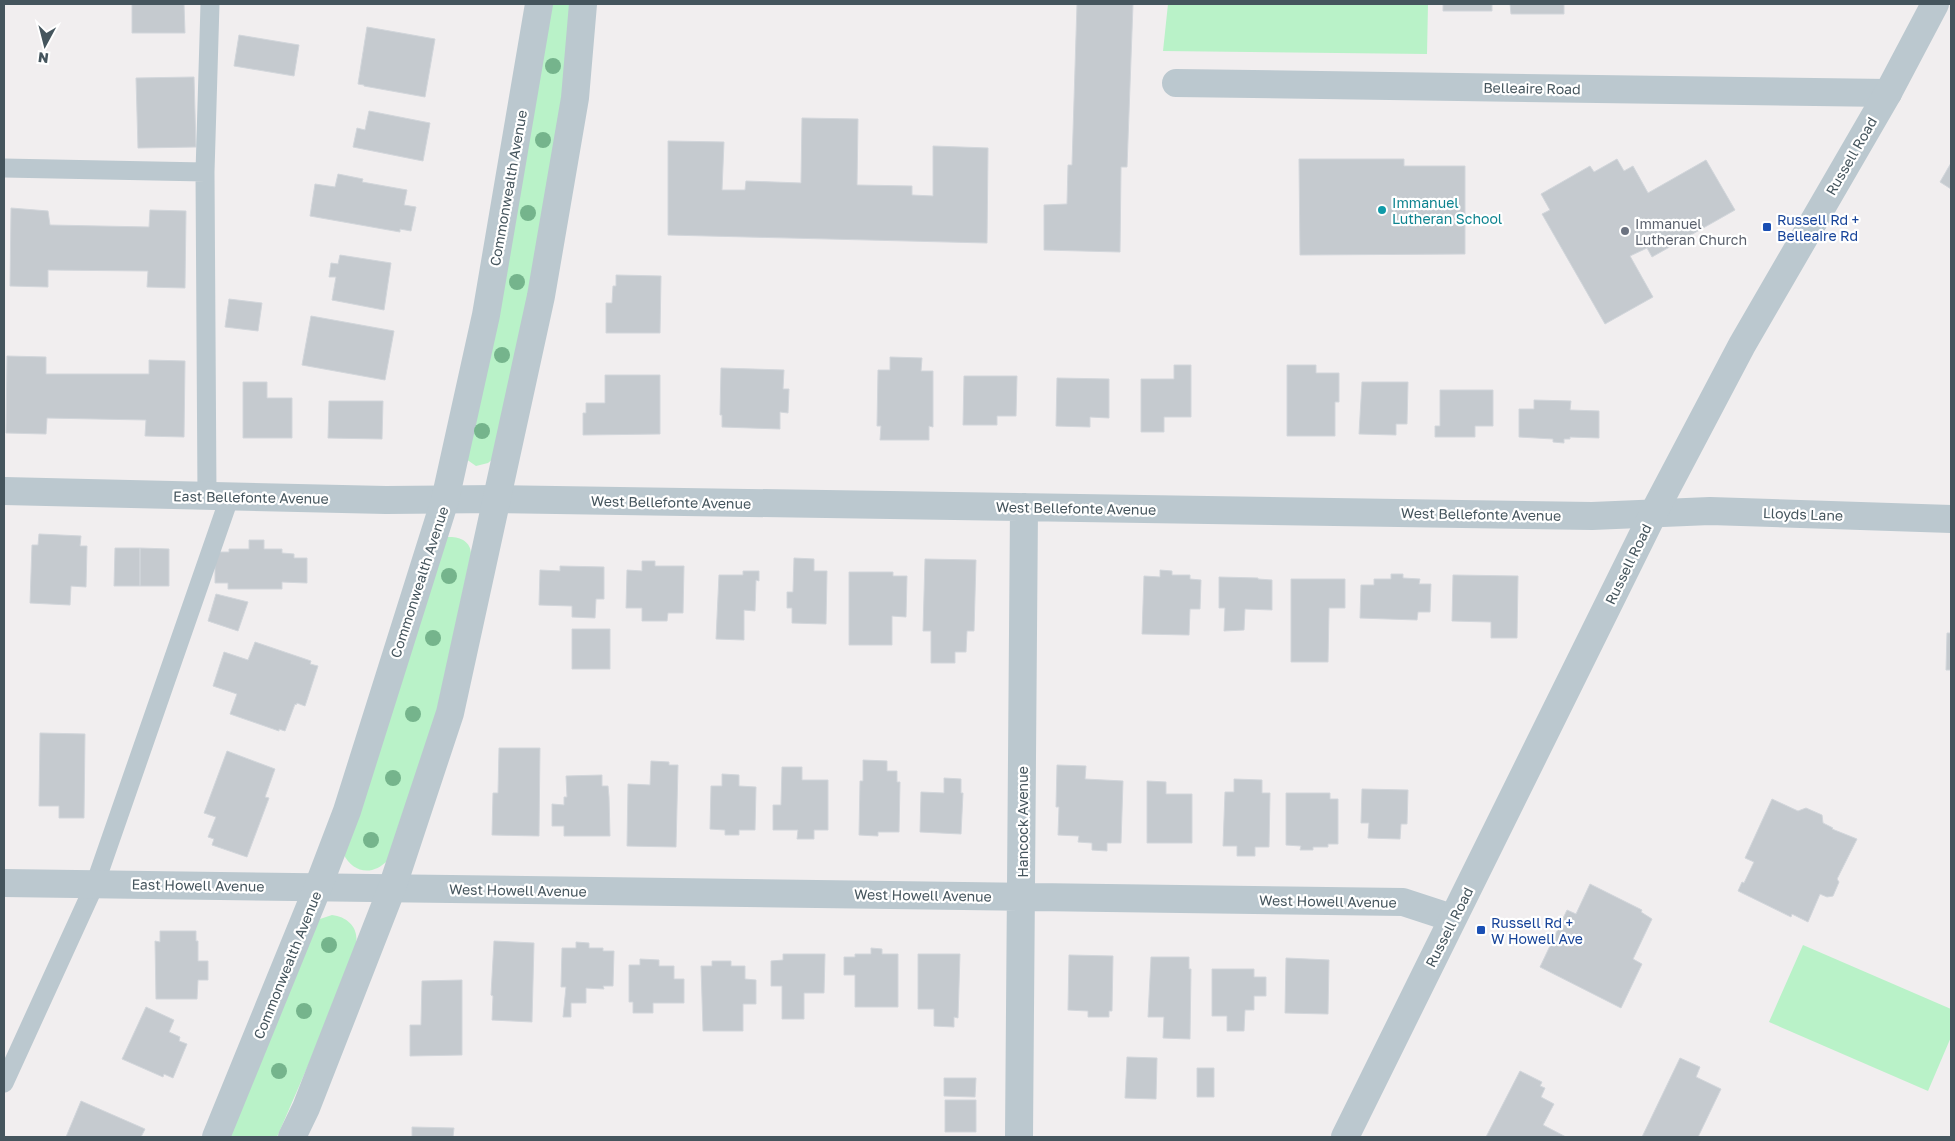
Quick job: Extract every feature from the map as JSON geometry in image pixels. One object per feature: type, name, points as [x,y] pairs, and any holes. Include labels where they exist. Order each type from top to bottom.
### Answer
[{"type":"street","name":"Commonwealth Avenue","points":[[216,1137],[318,887],[350,802],[445,500],[486,315],[539,4]]},
{"type":"street","points":[[292,1137],[306,1108],[392,888],[450,713],[541,296],[575,98],[583,4]]},
{"type":"street","name":"Russell Road","points":[[1345,1137],[1654,512],[1742,345],[1888,93],[1935,4]]},
{"type":"street","name":"Belleaire Road","points":[[1176,83],[1888,93]]},
{"type":"street","name":"East Bellefonte Avenue","points":[[4,491],[445,500],[498,499]]},
{"type":"street","name":"West Bellefonte Avenue","points":[[498,499],[1592,516],[1654,512]]},
{"type":"street","name":"Hancock Avenue","points":[[1019,1137],[1024,507]]},
{"type":"street","name":"Lloyds Lane","points":[[1654,512],[1710,510],[1951,519]]},
{"type":"street","name":"East Howell Avenue","points":[[4,883],[392,888]]},
{"type":"street","name":"West Howell Avenue","points":[[392,888],[1403,902],[1452,918]]},
{"type":"lane","points":[[4,1083],[95,884],[218,496],[205,172],[210,4]]},
{"type":"lane","points":[[4,168],[205,172]]},
{"type":"green space","points":[[549,4],[573,4],[562,97],[528,304],[494,458],[488,463],[476,466],[466,459]]},
{"type":"green space","points":[[1168,4],[1428,4],[1427,54],[1163,51]]},
{"type":"green space","points":[[447,537],[456,537],[464,540],[469,546],[471,554],[437,710],[388,860],[376,869],[358,869],[347,860],[343,853]]},
{"type":"green space","points":[[332,915],[343,918],[351,924],[356,933],[356,944],[310,1061],[277,1137],[223,1137],[317,920]]},
{"type":"green space","points":[[1803,945],[1951,1009],[1951,1037],[1928,1091],[1769,1022]]},
{"type":"building","points":[[132,4],[184,4],[185,33],[132,33]]},
{"type":"building","points":[[1077,4],[1133,4],[1127,167],[1121,167],[1120,252],[1044,250],[1044,205],[1067,204],[1068,165],[1072,165]]},
{"type":"building","points":[[1443,4],[1492,4],[1492,11],[1443,11]]},
{"type":"building","points":[[1510,4],[1564,4],[1564,14],[1511,14]]},
{"type":"building","points":[[367,27],[435,39],[425,97],[358,84]]},
{"type":"building","points":[[239,35],[299,45],[294,76],[234,66]]},
{"type":"building","points":[[194,77],[196,147],[138,148],[136,78]]},
{"type":"building","points":[[369,111],[430,123],[423,161],[353,147],[357,128],[365,130]]},
{"type":"building","points":[[802,118],[858,119],[857,185],[912,186],[912,195],[933,196],[933,146],[988,148],[987,243],[668,235],[668,141],[724,142],[722,190],[745,190],[746,181],[801,183]]},
{"type":"building","name":"Immanuel Lutheran School","points":[[1299,159],[1404,159],[1404,166],[1465,166],[1465,254],[1300,255]]},
{"type":"building","name":"Immanuel Lutheran Church","points":[[1617,159],[1624,171],[1633,166],[1648,193],[1706,160],[1735,210],[1652,257],[1647,248],[1630,256],[1653,297],[1605,324],[1542,214],[1550,210],[1541,194],[1590,166],[1594,172]]},
{"type":"building","points":[[1951,163],[1951,189],[1940,182]]},
{"type":"building","points":[[338,174],[363,179],[362,182],[407,190],[404,205],[416,207],[411,231],[400,229],[400,232],[310,216],[315,184],[335,187]]},
{"type":"building","points":[[11,208],[48,211],[50,225],[149,227],[150,210],[186,211],[185,288],[147,287],[148,271],[48,270],[48,287],[10,286]]},
{"type":"building","points":[[340,255],[391,263],[384,310],[332,300],[336,277],[329,277],[331,263],[338,264]]},
{"type":"building","points":[[616,275],[661,276],[660,333],[606,333],[606,303],[612,303],[613,286],[616,286]]},
{"type":"building","points":[[229,299],[262,303],[258,331],[225,327]]},
{"type":"building","points":[[311,316],[394,331],[385,380],[302,365]]},
{"type":"building","points":[[7,356],[46,357],[46,374],[149,374],[149,360],[185,361],[184,437],[145,436],[146,420],[47,418],[46,434],[6,433]]},
{"type":"building","points":[[890,357],[922,358],[921,371],[933,371],[933,427],[929,426],[929,440],[880,440],[881,426],[877,426],[878,370],[890,370]]},
{"type":"building","points":[[1174,365],[1191,365],[1191,417],[1164,417],[1164,432],[1141,432],[1141,379],[1174,379]]},
{"type":"building","points":[[1287,365],[1316,365],[1316,373],[1339,373],[1339,402],[1335,402],[1335,436],[1287,436]]},
{"type":"building","points":[[721,368],[784,370],[783,389],[789,389],[788,413],[780,412],[780,429],[722,427],[722,415],[720,415]]},
{"type":"building","points":[[605,375],[660,375],[660,434],[583,435],[583,413],[586,413],[586,403],[605,403]]},
{"type":"building","points":[[964,376],[1017,376],[1016,416],[997,416],[997,425],[963,425]]},
{"type":"building","points":[[1057,378],[1109,379],[1109,418],[1090,417],[1090,427],[1056,426]]},
{"type":"building","points":[[243,382],[267,382],[267,398],[292,398],[292,438],[243,438]]},
{"type":"building","points":[[1362,382],[1408,382],[1407,424],[1396,424],[1396,435],[1359,434]]},
{"type":"building","points":[[1440,390],[1493,390],[1493,426],[1475,426],[1475,437],[1435,437],[1435,426],[1440,426]]},
{"type":"building","points":[[1534,400],[1571,401],[1570,410],[1599,411],[1599,438],[1570,437],[1570,439],[1564,439],[1564,443],[1553,442],[1553,439],[1519,437],[1519,409],[1534,409]]},
{"type":"building","points":[[329,401],[383,401],[382,439],[328,438]]},
{"type":"building","points":[[39,534],[81,536],[80,546],[87,546],[86,587],[71,586],[70,605],[30,603],[32,545],[38,545]]},
{"type":"building","points":[[249,540],[264,540],[264,549],[282,549],[282,553],[294,554],[294,558],[307,558],[307,583],[282,582],[282,589],[228,589],[228,583],[215,583],[215,555],[219,552],[229,552],[229,549],[249,549]]},
{"type":"building","points":[[115,548],[140,548],[140,586],[114,586]]},
{"type":"building","points":[[140,548],[169,549],[169,586],[140,586]]},
{"type":"building","points":[[794,558],[814,559],[814,571],[827,571],[826,624],[792,623],[792,608],[787,608],[787,592],[793,592]]},
{"type":"building","points":[[925,559],[976,560],[974,631],[967,631],[966,652],[955,652],[955,663],[931,663],[931,631],[923,631]]},
{"type":"building","points":[[642,561],[655,561],[655,566],[684,566],[683,613],[668,613],[667,621],[642,621],[642,608],[626,608],[627,570],[642,571]]},
{"type":"building","points":[[560,566],[604,567],[604,599],[596,599],[595,618],[572,617],[572,606],[539,605],[540,570],[560,571]]},
{"type":"building","points":[[1160,570],[1172,571],[1172,575],[1190,575],[1190,579],[1201,580],[1200,609],[1190,609],[1189,635],[1142,634],[1144,576],[1160,577]]},
{"type":"building","points":[[743,571],[759,571],[759,581],[756,580],[755,611],[744,610],[744,640],[716,639],[719,575],[743,575]]},
{"type":"building","points":[[849,572],[893,572],[893,576],[907,576],[906,617],[892,616],[892,645],[849,645]]},
{"type":"building","points":[[1391,574],[1403,574],[1403,578],[1420,579],[1419,584],[1431,584],[1430,612],[1418,612],[1417,620],[1360,618],[1361,585],[1374,585],[1374,579],[1391,579]]},
{"type":"building","points":[[1453,575],[1518,576],[1517,638],[1491,638],[1491,622],[1452,621]]},
{"type":"building","points":[[1219,577],[1272,580],[1272,610],[1245,609],[1244,630],[1224,631],[1225,608],[1219,608]]},
{"type":"building","points":[[1291,579],[1345,579],[1345,608],[1329,608],[1328,662],[1291,662]]},
{"type":"building","points":[[216,594],[248,602],[238,631],[208,621]]},
{"type":"building","points":[[572,629],[610,629],[610,669],[572,669]]},
{"type":"building","points":[[1947,633],[1951,633],[1951,670],[1946,670]]},
{"type":"building","points":[[255,642],[311,661],[310,664],[318,666],[305,706],[295,704],[285,731],[279,729],[279,731],[230,714],[237,694],[213,686],[224,652],[248,660]]},
{"type":"building","points":[[40,733],[85,734],[84,818],[59,818],[59,806],[39,806]]},
{"type":"building","points":[[499,748],[540,748],[539,836],[492,835],[493,793],[498,793]]},
{"type":"building","points":[[227,751],[275,769],[265,797],[269,798],[247,857],[212,845],[214,839],[208,837],[216,817],[204,813]]},
{"type":"building","points":[[863,760],[887,761],[887,771],[897,771],[897,782],[900,782],[899,832],[878,832],[878,836],[859,835],[860,781],[863,781]]},
{"type":"building","points":[[651,761],[669,762],[669,765],[678,765],[676,847],[627,846],[628,784],[650,785]]},
{"type":"building","points":[[1057,765],[1086,766],[1085,779],[1123,781],[1121,843],[1107,843],[1107,851],[1092,850],[1092,843],[1078,842],[1079,836],[1058,835],[1059,807],[1056,807]]},
{"type":"building","points":[[782,767],[802,767],[802,780],[828,780],[828,830],[814,830],[814,839],[797,839],[798,830],[773,830],[773,805],[781,805]]},
{"type":"building","points":[[722,774],[739,775],[739,786],[756,787],[755,830],[739,830],[739,835],[725,835],[725,830],[710,829],[711,786],[722,786]]},
{"type":"building","points":[[602,775],[602,786],[608,786],[610,836],[564,836],[564,826],[552,826],[552,804],[564,805],[564,797],[567,797],[566,776]]},
{"type":"building","points":[[944,778],[961,779],[961,793],[963,793],[961,834],[920,832],[921,792],[944,793]]},
{"type":"building","points":[[1234,779],[1262,780],[1262,793],[1270,793],[1269,847],[1255,847],[1255,856],[1237,856],[1237,846],[1223,846],[1225,792],[1234,792]]},
{"type":"building","points":[[1147,781],[1166,782],[1166,794],[1192,794],[1192,843],[1147,843]]},
{"type":"building","points":[[1362,789],[1408,790],[1407,824],[1401,824],[1400,839],[1368,838],[1369,823],[1361,823]]},
{"type":"building","points":[[1286,793],[1330,793],[1330,799],[1338,799],[1338,844],[1328,844],[1328,847],[1313,847],[1313,850],[1300,850],[1301,846],[1286,845]]},
{"type":"building","points":[[1772,799],[1798,811],[1806,808],[1822,815],[1823,823],[1832,829],[1857,839],[1837,879],[1839,882],[1833,896],[1827,897],[1820,894],[1808,922],[1792,914],[1791,917],[1738,891],[1754,862],[1745,858]]},
{"type":"building","points":[[1590,884],[1642,910],[1641,912],[1652,919],[1633,959],[1642,964],[1621,1008],[1540,967],[1567,910],[1576,914]]},
{"type":"building","points":[[160,931],[196,931],[198,961],[208,961],[208,980],[198,980],[197,999],[156,999],[155,941],[160,942]]},
{"type":"building","points":[[494,941],[534,943],[532,1022],[492,1020],[493,996],[491,995]]},
{"type":"building","points":[[576,942],[589,943],[589,948],[603,948],[603,951],[614,951],[613,986],[603,986],[604,989],[586,988],[586,1003],[571,1003],[571,1017],[563,1017],[566,987],[561,987],[562,948],[576,948]]},
{"type":"building","points":[[871,948],[882,949],[882,954],[898,954],[898,1007],[855,1007],[855,975],[844,975],[844,957],[855,957],[855,954],[871,954]]},
{"type":"building","points":[[783,954],[825,954],[824,993],[804,993],[804,1019],[782,1019],[782,986],[771,986],[771,961],[783,960]]},
{"type":"building","points":[[918,954],[960,954],[958,1018],[954,1017],[954,1027],[934,1026],[934,1009],[918,1009]]},
{"type":"building","points":[[1069,955],[1113,956],[1112,1011],[1109,1011],[1109,1017],[1088,1017],[1088,1011],[1068,1010]]},
{"type":"building","points":[[1151,957],[1189,957],[1189,969],[1191,969],[1190,1039],[1163,1038],[1164,1017],[1148,1017]]},
{"type":"building","points":[[1286,958],[1329,960],[1328,1014],[1285,1013]]},
{"type":"building","points":[[640,959],[659,960],[659,966],[674,966],[674,979],[684,979],[684,1003],[653,1003],[653,1013],[633,1013],[633,1002],[629,1002],[629,965],[640,965]]},
{"type":"building","points":[[712,961],[731,961],[731,966],[745,966],[745,979],[756,980],[756,1004],[743,1004],[743,1031],[703,1031],[701,966],[712,966]]},
{"type":"building","points":[[1212,969],[1254,969],[1254,977],[1266,977],[1266,996],[1254,996],[1254,1010],[1245,1010],[1244,1031],[1227,1031],[1227,1016],[1212,1016]]},
{"type":"building","points":[[462,980],[462,1055],[410,1056],[410,1025],[421,1025],[422,981]]},
{"type":"building","points":[[146,1007],[174,1020],[169,1032],[180,1037],[179,1041],[187,1044],[173,1078],[164,1074],[163,1077],[122,1059]]},
{"type":"building","points":[[1127,1057],[1157,1058],[1156,1099],[1125,1098]]},
{"type":"building","points":[[1680,1058],[1700,1067],[1696,1077],[1721,1089],[1698,1137],[1642,1137]]},
{"type":"building","points":[[1197,1068],[1214,1068],[1214,1097],[1197,1097]]},
{"type":"building","points":[[1520,1071],[1542,1082],[1540,1086],[1545,1088],[1541,1097],[1554,1104],[1543,1125],[1566,1137],[1486,1137]]},
{"type":"building","points":[[944,1078],[976,1078],[975,1097],[944,1096]]},
{"type":"building","points":[[945,1100],[976,1100],[976,1132],[945,1132]]},
{"type":"building","points":[[81,1101],[145,1129],[141,1137],[66,1137]]},
{"type":"building","points":[[412,1127],[454,1128],[453,1137],[412,1137]]},
{"type":"place","name":"Immanuel Lutheran School","points":[[1382,210]]},
{"type":"place","name":"Russell Rd + Belleaire Rd","points":[[1767,227]]},
{"type":"place","name":"Immanuel Lutheran Church","points":[[1625,231]]},
{"type":"place","name":"Russell Rd + W Howell Ave","points":[[1481,930]]}]
